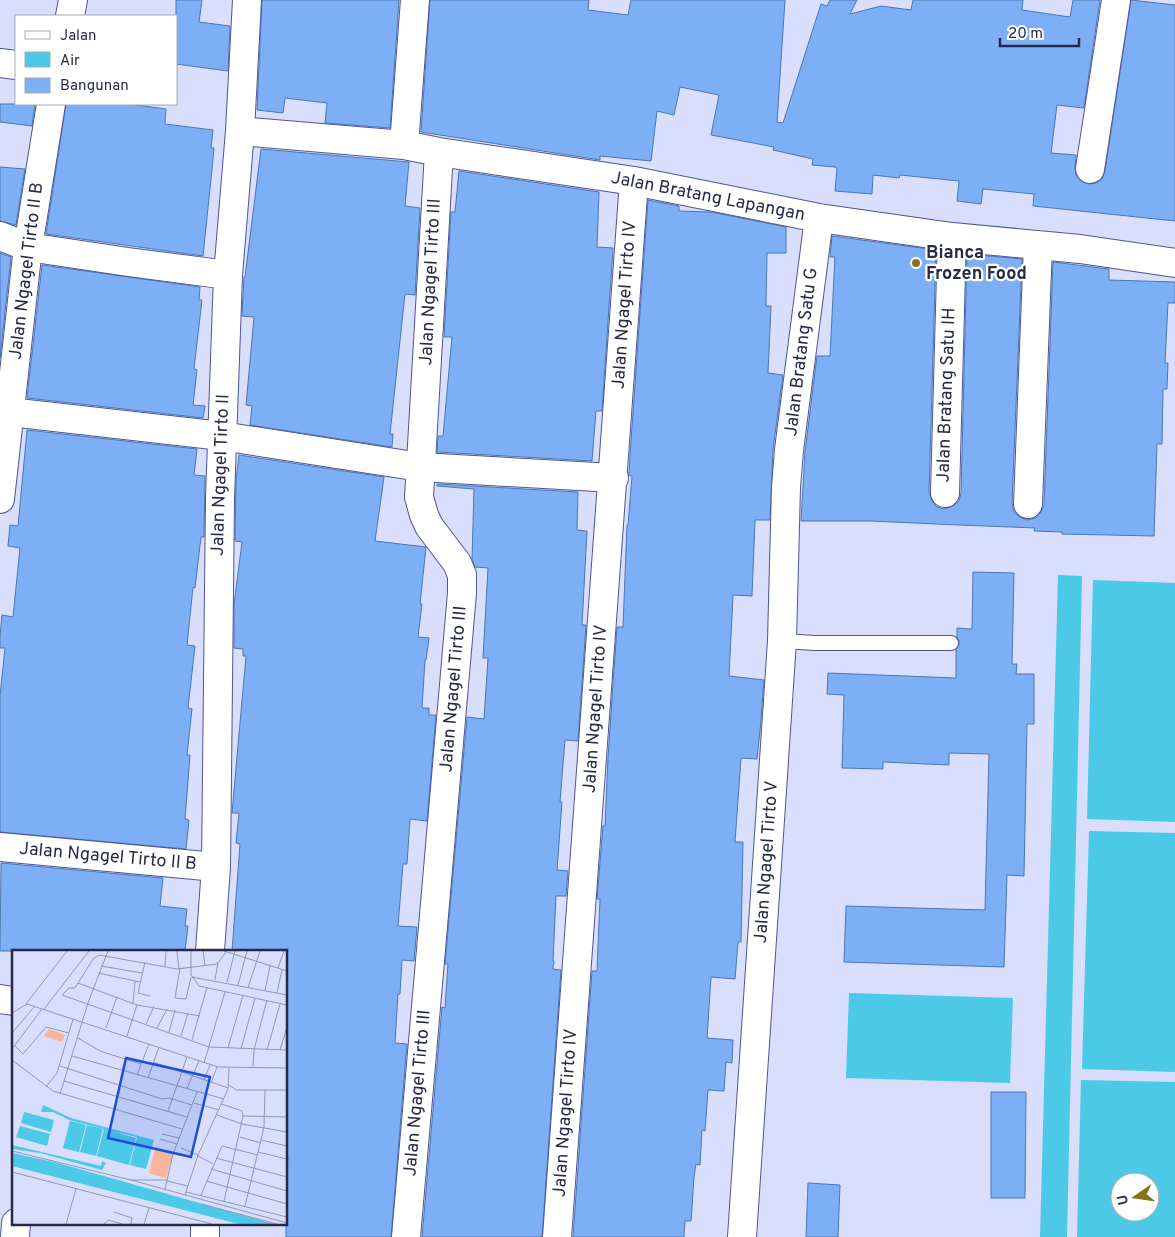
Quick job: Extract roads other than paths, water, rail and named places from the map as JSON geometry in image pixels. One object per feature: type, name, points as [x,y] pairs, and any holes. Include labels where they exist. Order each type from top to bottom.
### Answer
[{"type":"street","points":[[70,15],[73,0]]},
{"type":"street","name":"Jalan Ngagel Tirto II","points":[[210,950],[216,867],[220,498],[228,275],[240,131],[248,0]]},
{"type":"street","points":[[404,145],[415,0]]},
{"type":"street","points":[[1090,169],[1116,0]]},
{"type":"street","points":[[0,63],[15,65]]},
{"type":"street","name":"Jalan Ngagel Tirto II B","points":[[0,499],[5,412],[28,247],[51,105]]},
{"type":"street","name":"Jalan Bratang Lapangan","points":[[240,131],[404,145],[634,182],[819,218],[952,237],[1080,248],[1175,263]]},
{"type":"street","name":"Jalan Ngagel Tirto III","points":[[406,1237],[462,593],[462,575],[457,563],[429,526],[419,497],[439,152]]},
{"type":"street","name":"Jalan Ngagel Tirto IV","points":[[557,1237],[614,478],[634,182]]},
{"type":"street","name":"Jalan Bratang Satu G","points":[[786,487],[789,450],[819,218]]},
{"type":"street","points":[[0,236],[28,247],[228,275]]},
{"type":"street","name":"Jalan Bratang Satu IH","points":[[945,493],[952,237]]},
{"type":"street","points":[[1028,504],[1038,245]]},
{"type":"street","points":[[5,412],[222,436],[420,467],[614,478]]},
{"type":"street","name":"Jalan Ngagel Tirto V","points":[[742,1237],[782,642],[786,487]]},
{"type":"street","name":"Jalan Ngagel Tirto II B","points":[[0,847],[216,867]]},
{"type":"street","points":[[15,1237],[16,1224]]},
{"type":"street","points":[[205,1224],[205,1237]]},
{"type":"lane","points":[[782,642],[950,643]]},
{"type":"water","points":[[1058,575],[1082,576],[1067,1237],[1040,1237]]},
{"type":"water","points":[[1093,580],[1175,583],[1175,822],[1087,819]]},
{"type":"water","points":[[1089,831],[1175,833],[1175,1072],[1082,1069]]},
{"type":"water","points":[[849,993],[1013,998],[1010,1083],[846,1078]]},
{"type":"water","points":[[1081,1080],[1175,1082],[1175,1237],[1077,1237]]},
{"type":"place","name":"Bianca Frozen Food","points":[[916,263]]}]
